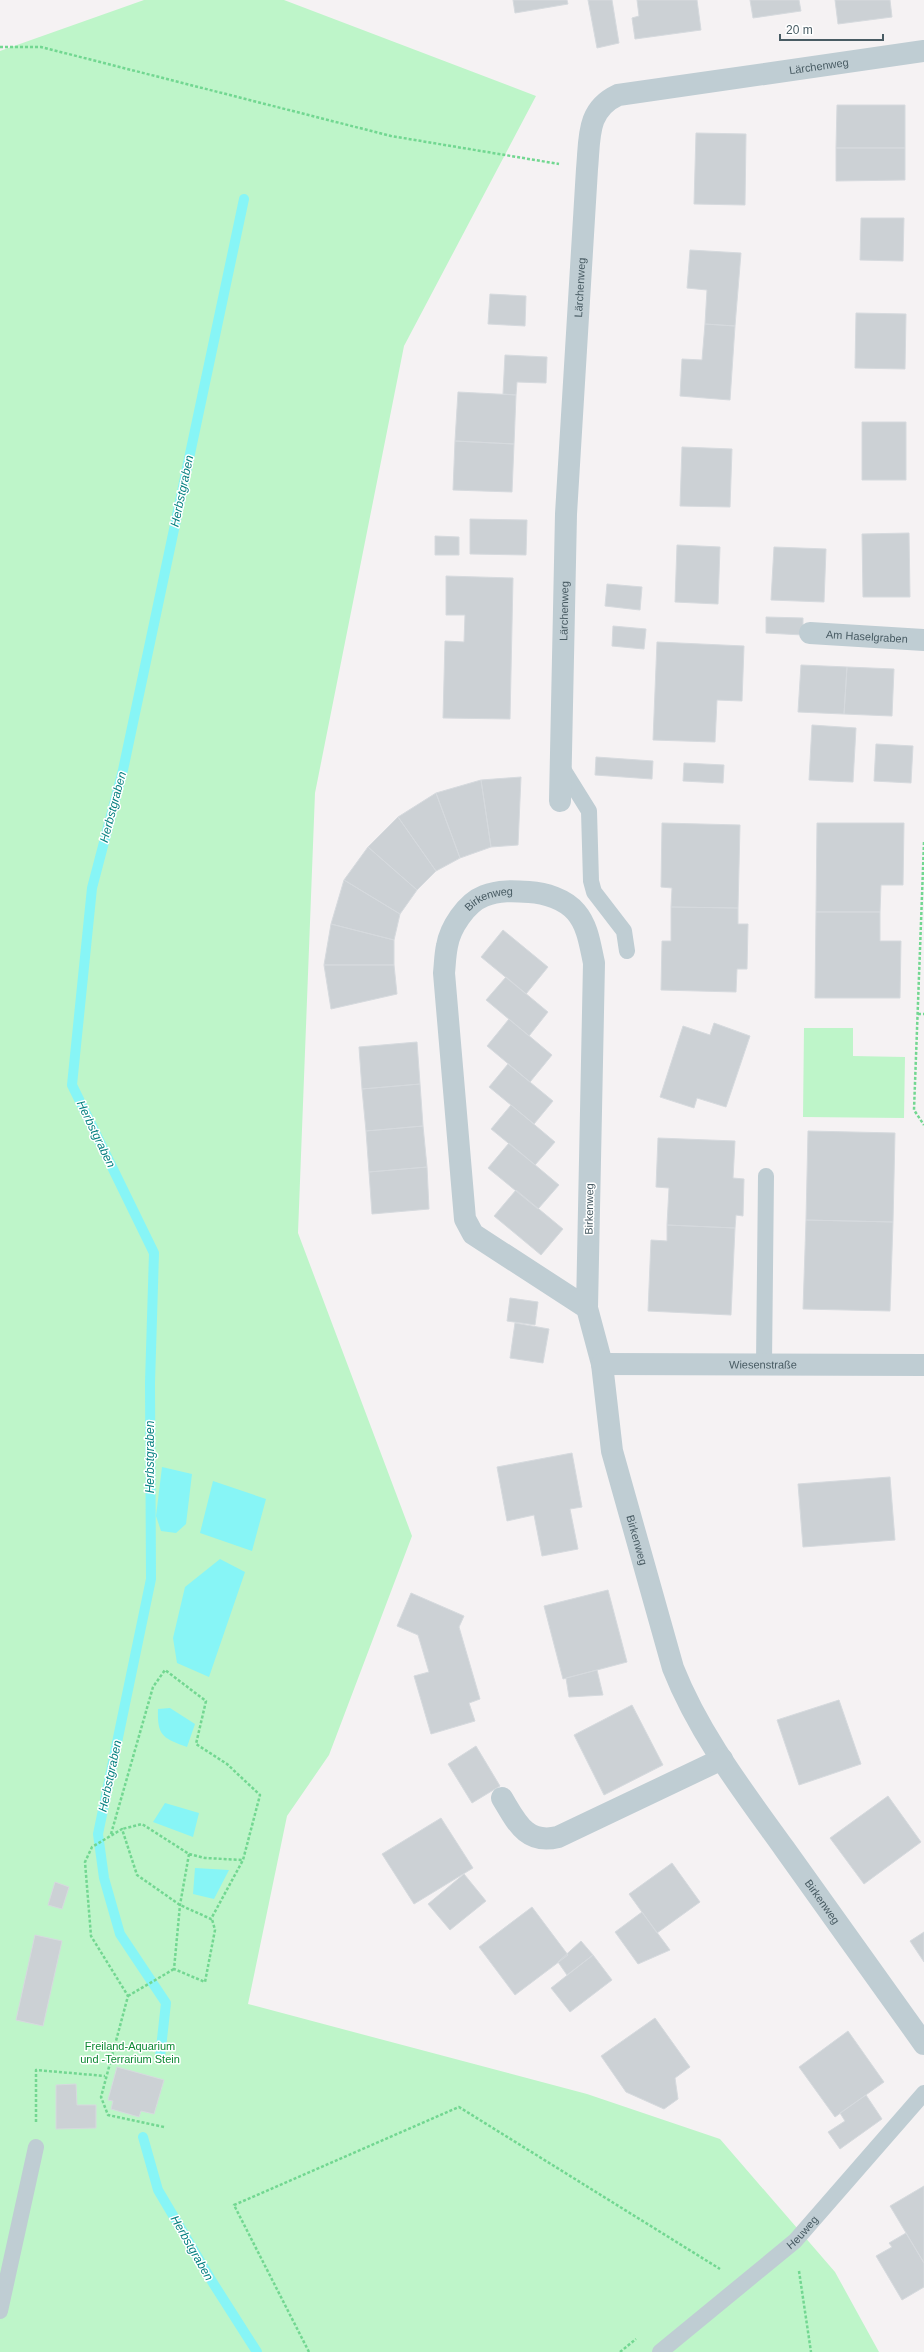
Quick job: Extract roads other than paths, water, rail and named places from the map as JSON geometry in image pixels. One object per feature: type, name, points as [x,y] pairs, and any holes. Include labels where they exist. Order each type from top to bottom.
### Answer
[{"type":"street","name":"Lärchenweg","points":[[560,801],[566,514],[587,169],[592,125],[596,112],[606,100],[618,95],[924,51]]},
{"type":"street","name":"Am Haselgraben","points":[[810,633],[924,640]]},
{"type":"street","name":"Birkenweg","points":[[587,1308],[473,1234],[465,1219],[444,973],[447,945],[456,921],[468,908],[483,896],[508,890],[537,893],[565,901],[576,912],[586,929],[594,963],[587,1308],[602,1364],[612,1451],[673,1668],[687,1700],[722,1759],[924,2044]]},
{"type":"street","name":"Wiesenstraße","points":[[602,1364],[924,1365]]},
{"type":"street","points":[[502,1798],[523,1829],[535,1837],[549,1839],[722,1759]]},
{"type":"lane","points":[[561,766],[589,811],[591,881],[598,898],[624,932],[627,951]]},
{"type":"lane","points":[[764,1364],[766,1176]]},
{"type":"lane","name":"Heuweg","points":[[660,2352],[795,2241],[924,2093]]},
{"type":"lane","points":[[0,2312],[36,2147]]},
{"type":"water","points":[[162,1467],[192,1474],[186,1524],[176,1533],[161,1531],[156,1516]]},
{"type":"water","points":[[213,1481],[266,1499],[252,1551],[200,1533]]},
{"type":"water","points":[[220,1559],[245,1572],[209,1677],[177,1663],[173,1638],[185,1587]]},
{"type":"water","points":[[170,1708],[195,1724],[187,1747],[172,1741],[160,1731],[158,1709]]},
{"type":"water","points":[[165,1803],[199,1813],[193,1837],[153,1822]]},
{"type":"water","points":[[195,1868],[229,1870],[214,1899],[193,1894]]},
{"type":"waterway","name":"Herbstgraben","points":[[160,2057],[166,2003],[120,1934],[104,1878],[98,1834],[151,1579],[150,1383],[154,1253],[72,1085],[92,888],[123,770],[244,199]]},
{"type":"waterway","name":"Herbstgraben","points":[[143,2137],[158,2190],[213,2283],[257,2352]]},
{"type":"park label","name":"Freiland-Aquarium und -Terrarium Stein","points":[[130,2052]]}]
